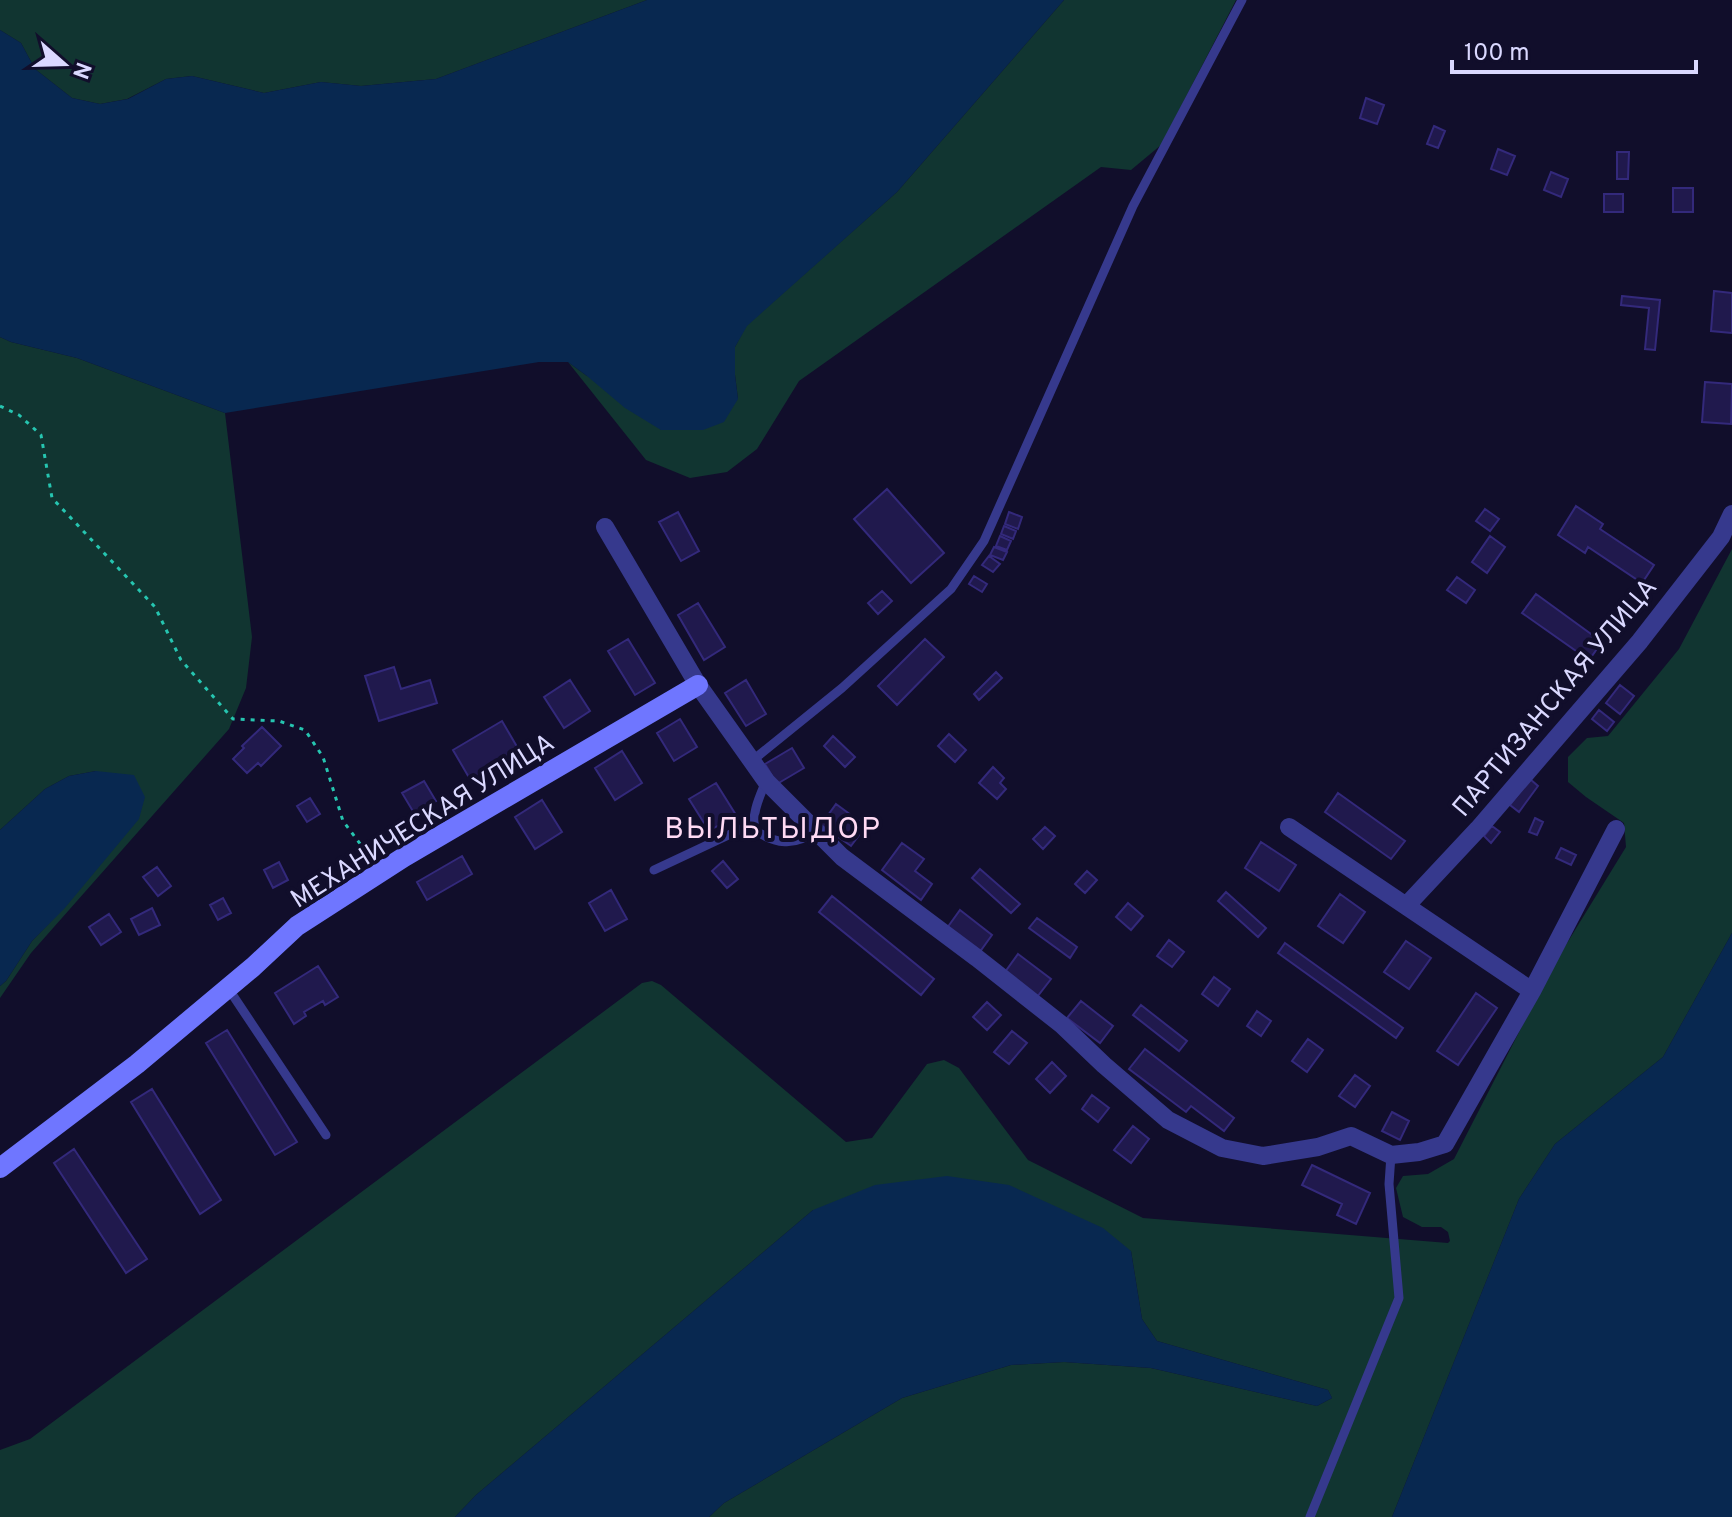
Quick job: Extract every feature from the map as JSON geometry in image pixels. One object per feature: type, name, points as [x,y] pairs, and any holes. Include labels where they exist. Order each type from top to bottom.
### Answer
[{"type":"street","name":"ПАРТИЗАНСКАЯ УЛИЦА","points":[[1406,906],[1478,829],[1640,641],[1721,537],[1732,514]]},
{"type":"street","points":[[605,527],[698,685],[766,781],[814,831],[842,857],[1062,1025],[1168,1120],[1222,1148],[1263,1156],[1318,1147],[1351,1136],[1391,1155],[1419,1152],[1445,1144],[1532,991],[1616,829]]},
{"type":"street","name":"МЕХАНИЧЕСКАЯ УЛИЦА","points":[[0,1168],[137,1064],[297,926],[404,857],[698,685]]},
{"type":"street","points":[[1289,827],[1532,991]]},
{"type":"lane","points":[[753,760],[842,688],[951,589],[984,541],[1133,206],[1242,0]]},
{"type":"lane","points":[[766,781],[755,813],[755,830],[775,841],[805,839],[814,831]]},
{"type":"lane","points":[[654,870],[754,823]]},
{"type":"lane","points":[[228,988],[326,1135]]},
{"type":"lane","points":[[1310,1517],[1399,1298],[1389,1184],[1391,1155]]},
{"type":"path","points":[[0,406],[19,415],[41,435],[52,498],[155,607],[181,660],[233,719],[279,721],[305,730],[323,757],[343,821],[371,857]]},
{"type":"green space","points":[[0,0],[647,0],[436,79],[361,86],[321,82],[264,93],[192,76],[166,79],[127,99],[100,104],[72,98],[35,69],[21,43],[0,30]]},
{"type":"green space","points":[[1064,0],[1236,0],[1161,145],[1131,170],[1101,167],[799,381],[757,449],[727,472],[690,478],[646,460],[568,362],[587,376],[738,399],[735,347],[746,326],[897,192]]},
{"type":"green space","points":[[0,337],[77,358],[225,413],[252,637],[246,688],[229,729],[31,953],[0,998],[0,986],[32,941],[64,908],[96,771],[69,776],[45,789],[0,830]]},
{"type":"green space","points":[[1732,549],[1732,933],[1663,1057],[1555,1144],[1519,1199],[1392,1517],[709,1517],[724,1503],[902,1398],[1011,1365],[1064,1362],[1151,1368],[1317,1406],[1332,1398],[1328,1390],[1157,1341],[1142,1319],[1131,1251],[813,1210],[476,1495],[455,1517],[0,1517],[0,1450],[30,1439],[642,983],[652,981],[661,985],[846,1142],[872,1138],[927,1064],[944,1060],[959,1068],[1028,1160],[1143,1218],[1448,1243],[1448,1232],[1441,1227],[1422,1227],[1403,1217],[1396,1188],[1403,1176],[1428,1174],[1454,1159],[1564,948],[1626,847],[1624,823],[1568,782],[1568,757],[1587,738],[1608,736],[1679,649]]},
{"type":"water","points":[[647,0],[1064,0],[897,192],[747,326],[735,347],[738,399],[724,422],[703,430],[661,430],[625,408],[568,362],[539,362],[225,413],[77,358],[0,337],[0,30],[21,43],[35,69],[72,98],[100,104],[128,99],[166,79],[192,76],[264,93],[321,82],[361,86],[436,79]]},
{"type":"water","points":[[96,771],[134,775],[145,797],[139,819],[64,909],[32,941],[0,986],[0,830],[45,789],[69,776]]},
{"type":"water","points":[[1732,933],[1732,1517],[1392,1517],[1519,1199],[1555,1144],[1663,1057]]},
{"type":"water","points":[[947,1176],[1009,1185],[1103,1228],[1131,1251],[1142,1319],[1157,1341],[1328,1390],[1332,1398],[1317,1406],[1151,1368],[1064,1362],[1011,1365],[902,1398],[724,1503],[709,1517],[455,1517],[476,1495],[813,1210],[875,1185]]},
{"type":"building","points":[[1366,98],[1384,105],[1377,124],[1360,118]]},
{"type":"building","points":[[1434,126],[1445,131],[1438,148],[1427,144]]},
{"type":"building","points":[[1498,149],[1515,156],[1507,175],[1491,169]]},
{"type":"building","points":[[1617,152],[1629,152],[1628,179],[1617,179]]},
{"type":"building","points":[[1551,172],[1568,179],[1561,197],[1544,190]]},
{"type":"building","points":[[1673,188],[1693,188],[1693,212],[1673,212]]},
{"type":"building","points":[[1604,194],[1623,194],[1623,212],[1604,212]]},
{"type":"building","points":[[1714,291],[1732,293],[1732,333],[1711,331]]},
{"type":"building","points":[[1622,296],[1660,300],[1655,350],[1645,349],[1649,308],[1621,305]]},
{"type":"building","points":[[1705,382],[1732,384],[1731,424],[1702,422]]},
{"type":"building","points":[[887,489],[944,553],[911,583],[854,519]]},
{"type":"building","points":[[1576,506],[1603,524],[1600,529],[1654,565],[1642,583],[1588,547],[1585,553],[1558,535]]},
{"type":"building","points":[[1485,509],[1499,519],[1490,531],[1476,521]]},
{"type":"building","points":[[678,512],[699,551],[681,561],[659,522]]},
{"type":"building","points":[[1009,512],[1022,517],[1018,529],[1005,524]]},
{"type":"building","points":[[1004,526],[1016,531],[1013,539],[1001,534]]},
{"type":"building","points":[[1000,536],[1011,541],[1007,550],[996,546]]},
{"type":"building","points":[[1490,536],[1505,547],[1487,573],[1472,562]]},
{"type":"building","points":[[994,547],[1007,552],[1003,560],[990,555]]},
{"type":"building","points":[[989,556],[1000,564],[993,572],[982,565]]},
{"type":"building","points":[[974,576],[987,584],[982,592],[969,584]]},
{"type":"building","points":[[1457,577],[1475,590],[1466,603],[1447,590]]},
{"type":"building","points":[[882,591],[892,601],[878,614],[868,603]]},
{"type":"building","points":[[1536,594],[1602,642],[1589,660],[1522,613]]},
{"type":"building","points":[[698,603],[725,647],[704,660],[678,615]]},
{"type":"building","points":[[628,639],[655,683],[635,695],[608,651]]},
{"type":"building","points":[[925,639],[944,657],[897,705],[878,686]]},
{"type":"building","points":[[394,667],[401,689],[430,680],[437,703],[379,721],[365,676]]},
{"type":"building","points":[[996,672],[1002,678],[979,700],[974,694]]},
{"type":"building","points":[[570,680],[590,711],[564,728],[544,697]]},
{"type":"building","points":[[746,680],[766,714],[746,726],[725,693]]},
{"type":"building","points":[[1620,685],[1634,696],[1620,714],[1606,703]]},
{"type":"building","points":[[1599,710],[1614,722],[1607,731],[1592,719]]},
{"type":"building","points":[[680,719],[697,747],[674,761],[657,733]]},
{"type":"building","points":[[502,721],[520,752],[471,781],[453,750]]},
{"type":"building","points":[[262,727],[281,746],[261,766],[258,763],[247,773],[233,759]]},
{"type":"building","points":[[949,734],[966,750],[955,762],[938,746]]},
{"type":"building","points":[[833,736],[855,757],[845,767],[824,746]]},
{"type":"building","points":[[792,748],[804,768],[777,784],[765,764]]},
{"type":"building","points":[[622,751],[642,783],[615,800],[595,768]]},
{"type":"building","points":[[993,767],[1004,778],[1000,783],[1006,789],[997,799],[979,783]]},
{"type":"building","points":[[1530,779],[1538,786],[1519,812],[1510,805]]},
{"type":"building","points":[[424,781],[436,801],[414,813],[402,793]]},
{"type":"building","points":[[716,783],[736,815],[709,831],[689,799]]},
{"type":"building","points":[[1338,793],[1405,841],[1391,859],[1325,812]]},
{"type":"building","points":[[310,798],[320,814],[307,822],[297,806]]},
{"type":"building","points":[[542,800],[562,832],[535,849],[515,817]]},
{"type":"building","points":[[836,804],[866,826],[851,846],[821,825]]},
{"type":"building","points":[[1535,818],[1543,822],[1537,835],[1529,832]]},
{"type":"building","points":[[1492,826],[1500,832],[1491,843],[1484,836]]},
{"type":"building","points":[[1045,827],[1055,836],[1043,849],[1033,839]]},
{"type":"building","points":[[1261,842],[1296,865],[1279,891],[1245,868]]},
{"type":"building","points":[[902,843],[924,859],[915,871],[932,884],[921,900],[882,870]]},
{"type":"building","points":[[1561,848],[1576,855],[1571,865],[1556,858]]},
{"type":"building","points":[[462,856],[472,874],[427,900],[417,882]]},
{"type":"building","points":[[723,861],[738,879],[727,888],[712,871]]},
{"type":"building","points":[[279,862],[288,880],[273,888],[264,870]]},
{"type":"building","points":[[157,867],[171,886],[158,896],[143,877]]},
{"type":"building","points":[[980,869],[1020,904],[1011,913],[972,878]]},
{"type":"building","points":[[1087,871],[1097,880],[1085,893],[1075,884]]},
{"type":"building","points":[[611,890],[627,919],[605,931],[589,903]]},
{"type":"building","points":[[1226,892],[1266,928],[1258,937],[1218,901]]},
{"type":"building","points":[[1340,894],[1365,912],[1343,943],[1318,926]]},
{"type":"building","points":[[832,896],[934,979],[921,995],[819,912]]},
{"type":"building","points":[[223,898],[231,913],[218,920],[210,905]]},
{"type":"building","points":[[1128,903],[1143,916],[1131,930],[1116,917]]},
{"type":"building","points":[[152,908],[160,925],[139,935],[131,919]]},
{"type":"building","points":[[960,910],[992,935],[979,953],[947,928]]},
{"type":"building","points":[[109,914],[121,932],[101,945],[89,927]]},
{"type":"building","points":[[1037,918],[1077,947],[1070,958],[1029,928]]},
{"type":"building","points":[[1169,940],[1184,952],[1172,967],[1157,956]]},
{"type":"building","points":[[1406,941],[1431,958],[1409,989],[1384,972]]},
{"type":"building","points":[[1285,943],[1403,1028],[1396,1038],[1278,953]]},
{"type":"building","points":[[1018,954],[1051,979],[1037,997],[1005,972]]},
{"type":"building","points":[[318,966],[338,997],[304,1012],[306,1016],[294,1024],[275,993]]},
{"type":"building","points":[[1214,977],[1230,989],[1218,1006],[1202,994]]},
{"type":"building","points":[[1476,993],[1497,1008],[1458,1065],[1437,1051]]},
{"type":"building","points":[[1081,1001],[1113,1026],[1100,1043],[1067,1018]]},
{"type":"building","points":[[987,1002],[1001,1015],[987,1030],[973,1017]]},
{"type":"building","points":[[1141,1005],[1187,1041],[1179,1051],[1133,1015]]},
{"type":"building","points":[[1257,1011],[1271,1021],[1261,1036],[1247,1026]]},
{"type":"building","points":[[227,1030],[297,1142],[275,1155],[206,1043]]},
{"type":"building","points":[[1012,1031],[1027,1043],[1009,1064],[994,1052]]},
{"type":"building","points":[[1308,1039],[1323,1050],[1307,1072],[1292,1061]]},
{"type":"building","points":[[1145,1049],[1234,1118],[1224,1131],[1191,1106],[1186,1112],[1129,1069]]},
{"type":"building","points":[[1052,1062],[1066,1076],[1050,1093],[1036,1079]]},
{"type":"building","points":[[1355,1075],[1370,1086],[1355,1107],[1339,1096]]},
{"type":"building","points":[[152,1089],[221,1200],[200,1214],[131,1102]]},
{"type":"building","points":[[1092,1095],[1109,1108],[1098,1122],[1082,1109]]},
{"type":"building","points":[[1392,1112],[1409,1121],[1400,1140],[1382,1131]]},
{"type":"building","points":[[1133,1126],[1149,1139],[1131,1163],[1114,1150]]},
{"type":"building","points":[[74,1149],[147,1259],[126,1273],[54,1163]]},
{"type":"building","points":[[1312,1165],[1370,1193],[1356,1224],[1337,1215],[1342,1204],[1302,1185]]},
{"type":"district","name":"ВЫЛЬТЫДОР","points":[[773,828]]}]
